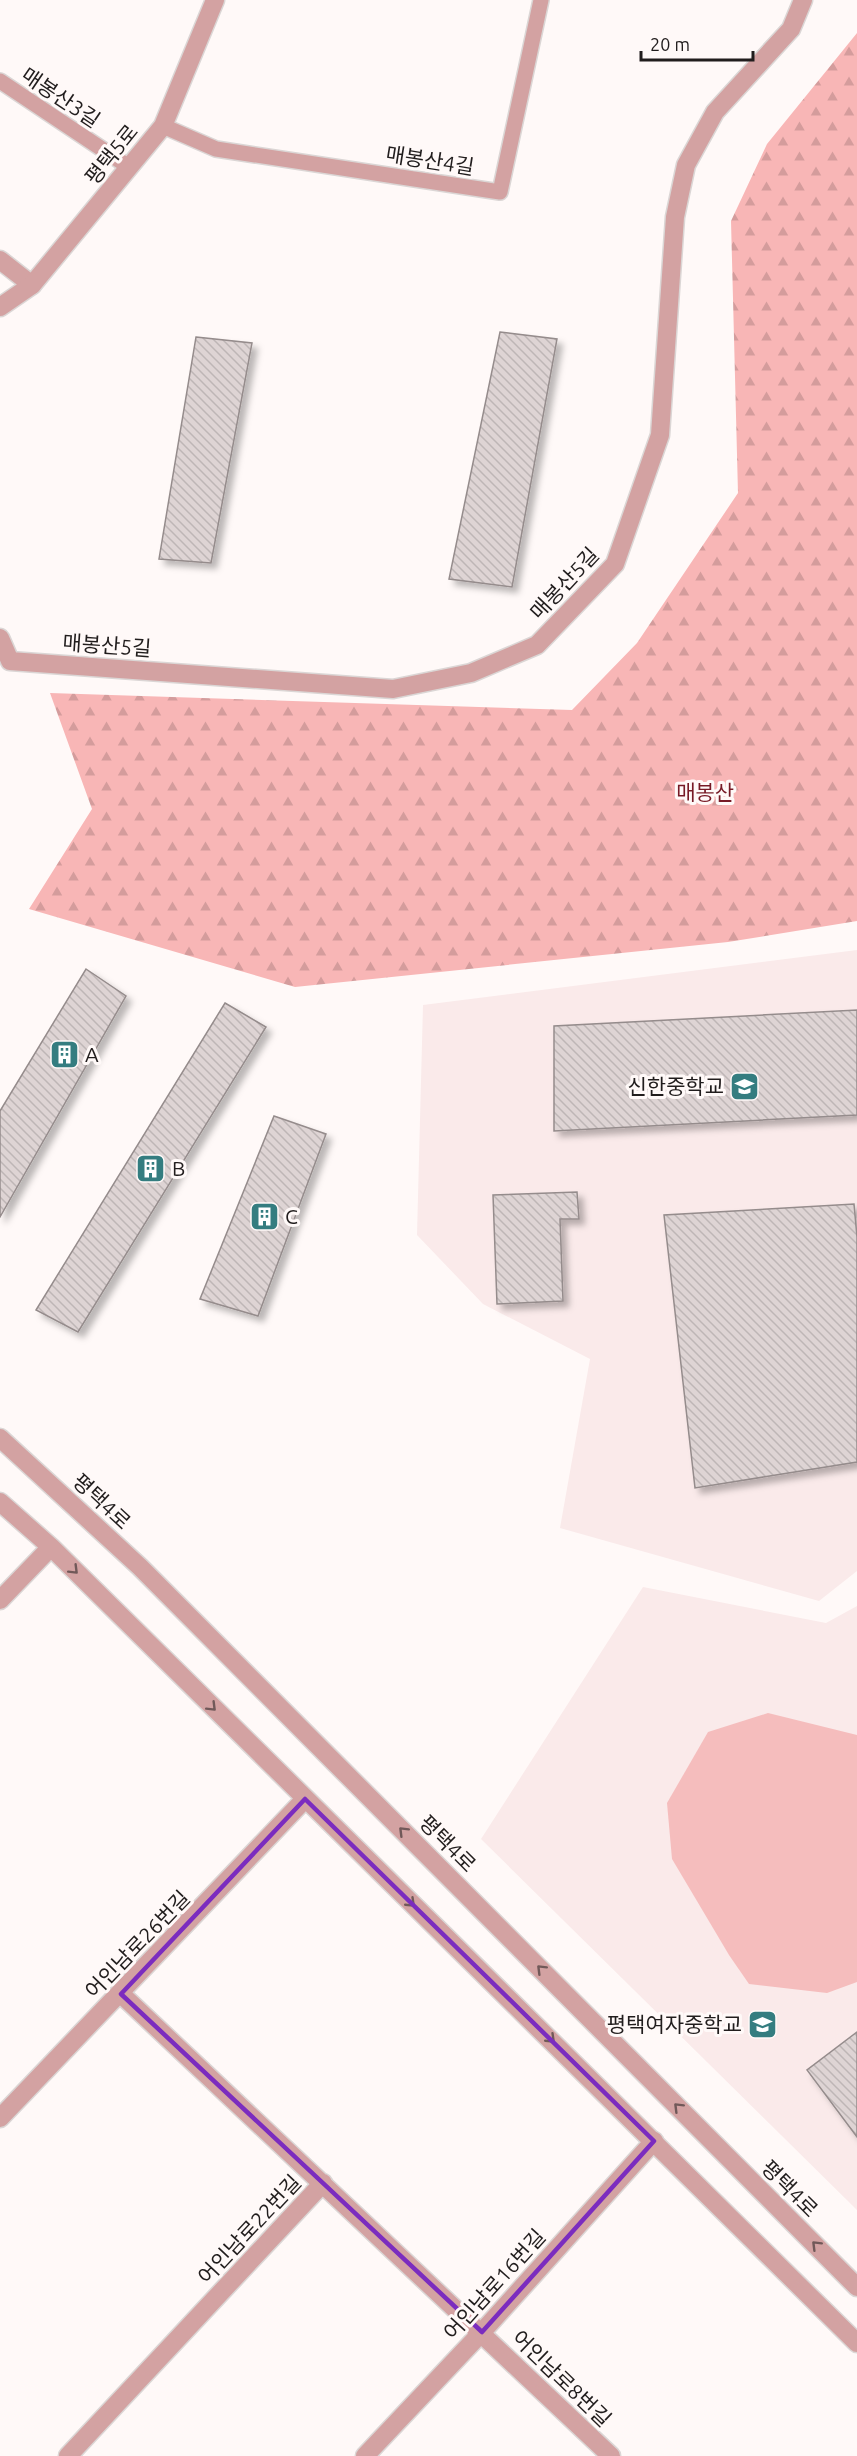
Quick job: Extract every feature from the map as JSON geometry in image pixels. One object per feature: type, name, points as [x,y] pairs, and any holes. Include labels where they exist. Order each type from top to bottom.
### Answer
[{"type":"street","name":"평택5로","points":[[0,307],[32,285],[163,126],[215,0]]},
{"type":"street","name":"매봉산5길","points":[[0,638],[10,661],[393,689],[471,673],[537,645],[615,564],[660,435],[675,217],[686,165],[715,112],[791,29],[803,0]]},
{"type":"street","points":[[0,260],[32,285]]},
{"type":"street","name":"평택4로","points":[[0,1438],[141,1567],[857,2287]]},
{"type":"street","points":[[0,1502],[51,1547],[857,2343]]},
{"type":"street","points":[[0,1599],[51,1547]]},
{"type":"street","name":"어인남로26번길","points":[[0,2118],[305,1799]]},
{"type":"street","name":"어인남로22번길","points":[[68,2456],[323,2183],[121,1994]]},
{"type":"street","name":"어인남로16번길","points":[[365,2456],[482,2332],[654,2141]]},
{"type":"street","name":"어인남로8번길","points":[[323,2183],[611,2456]]},
{"type":"lane","name":"매봉산4길","points":[[163,126],[216,149],[500,192],[541,0]]},
{"type":"lane","name":"매봉산3길","points":[[0,81],[129,168]]},
{"type":"highlighted area","points":[[305,1799],[654,2141],[482,2332],[121,1994]]},
{"type":"shaded area","points":[[857,950],[857,1571],[819,1601],[560,1528],[590,1359],[483,1304],[417,1235],[423,1005]]},
{"type":"shaded area","name":"평택여자중학교","points":[[643,1587],[826,1623],[857,1606],[857,2210],[481,1839]]},
{"type":"shaded area","points":[[768,1713],[857,1735],[857,1982],[827,1993],[749,1984],[729,1955],[672,1859],[667,1803],[708,1732]]},
{"type":"green space","name":"매봉산","points":[[857,33],[857,921],[728,942],[295,987],[29,909],[92,809],[50,693],[572,710],[637,643],[738,493],[731,221],[767,144]]},
{"type":"building","points":[[500,332],[557,339],[512,587],[449,579]]},
{"type":"building","points":[[196,337],[252,343],[211,563],[159,559]]},
{"type":"building","name":"A","points":[[86,969],[126,996],[0,1217],[0,1111]]},
{"type":"building","name":"B","points":[[225,1003],[266,1027],[78,1332],[36,1310]]},
{"type":"building","points":[[857,1010],[857,1115],[554,1131],[554,1026]]},
{"type":"building","name":"C","points":[[274,1116],[326,1134],[258,1316],[200,1299]]},
{"type":"building","points":[[577,1192],[579,1219],[560,1219],[563,1301],[497,1304],[493,1195]]},
{"type":"building","points":[[854,1204],[857,1237],[857,1462],[695,1488],[664,1215]]},
{"type":"building","points":[[857,2032],[857,2137],[807,2070]]},
{"type":"place","name":"A","points":[[64,1054]]},
{"type":"place","name":"신한중학교","points":[[745,1086]]},
{"type":"place","name":"B","points":[[151,1168]]},
{"type":"place","name":"C","points":[[264,1216]]},
{"type":"place","name":"평택여자중학교","points":[[763,2024]]}]
